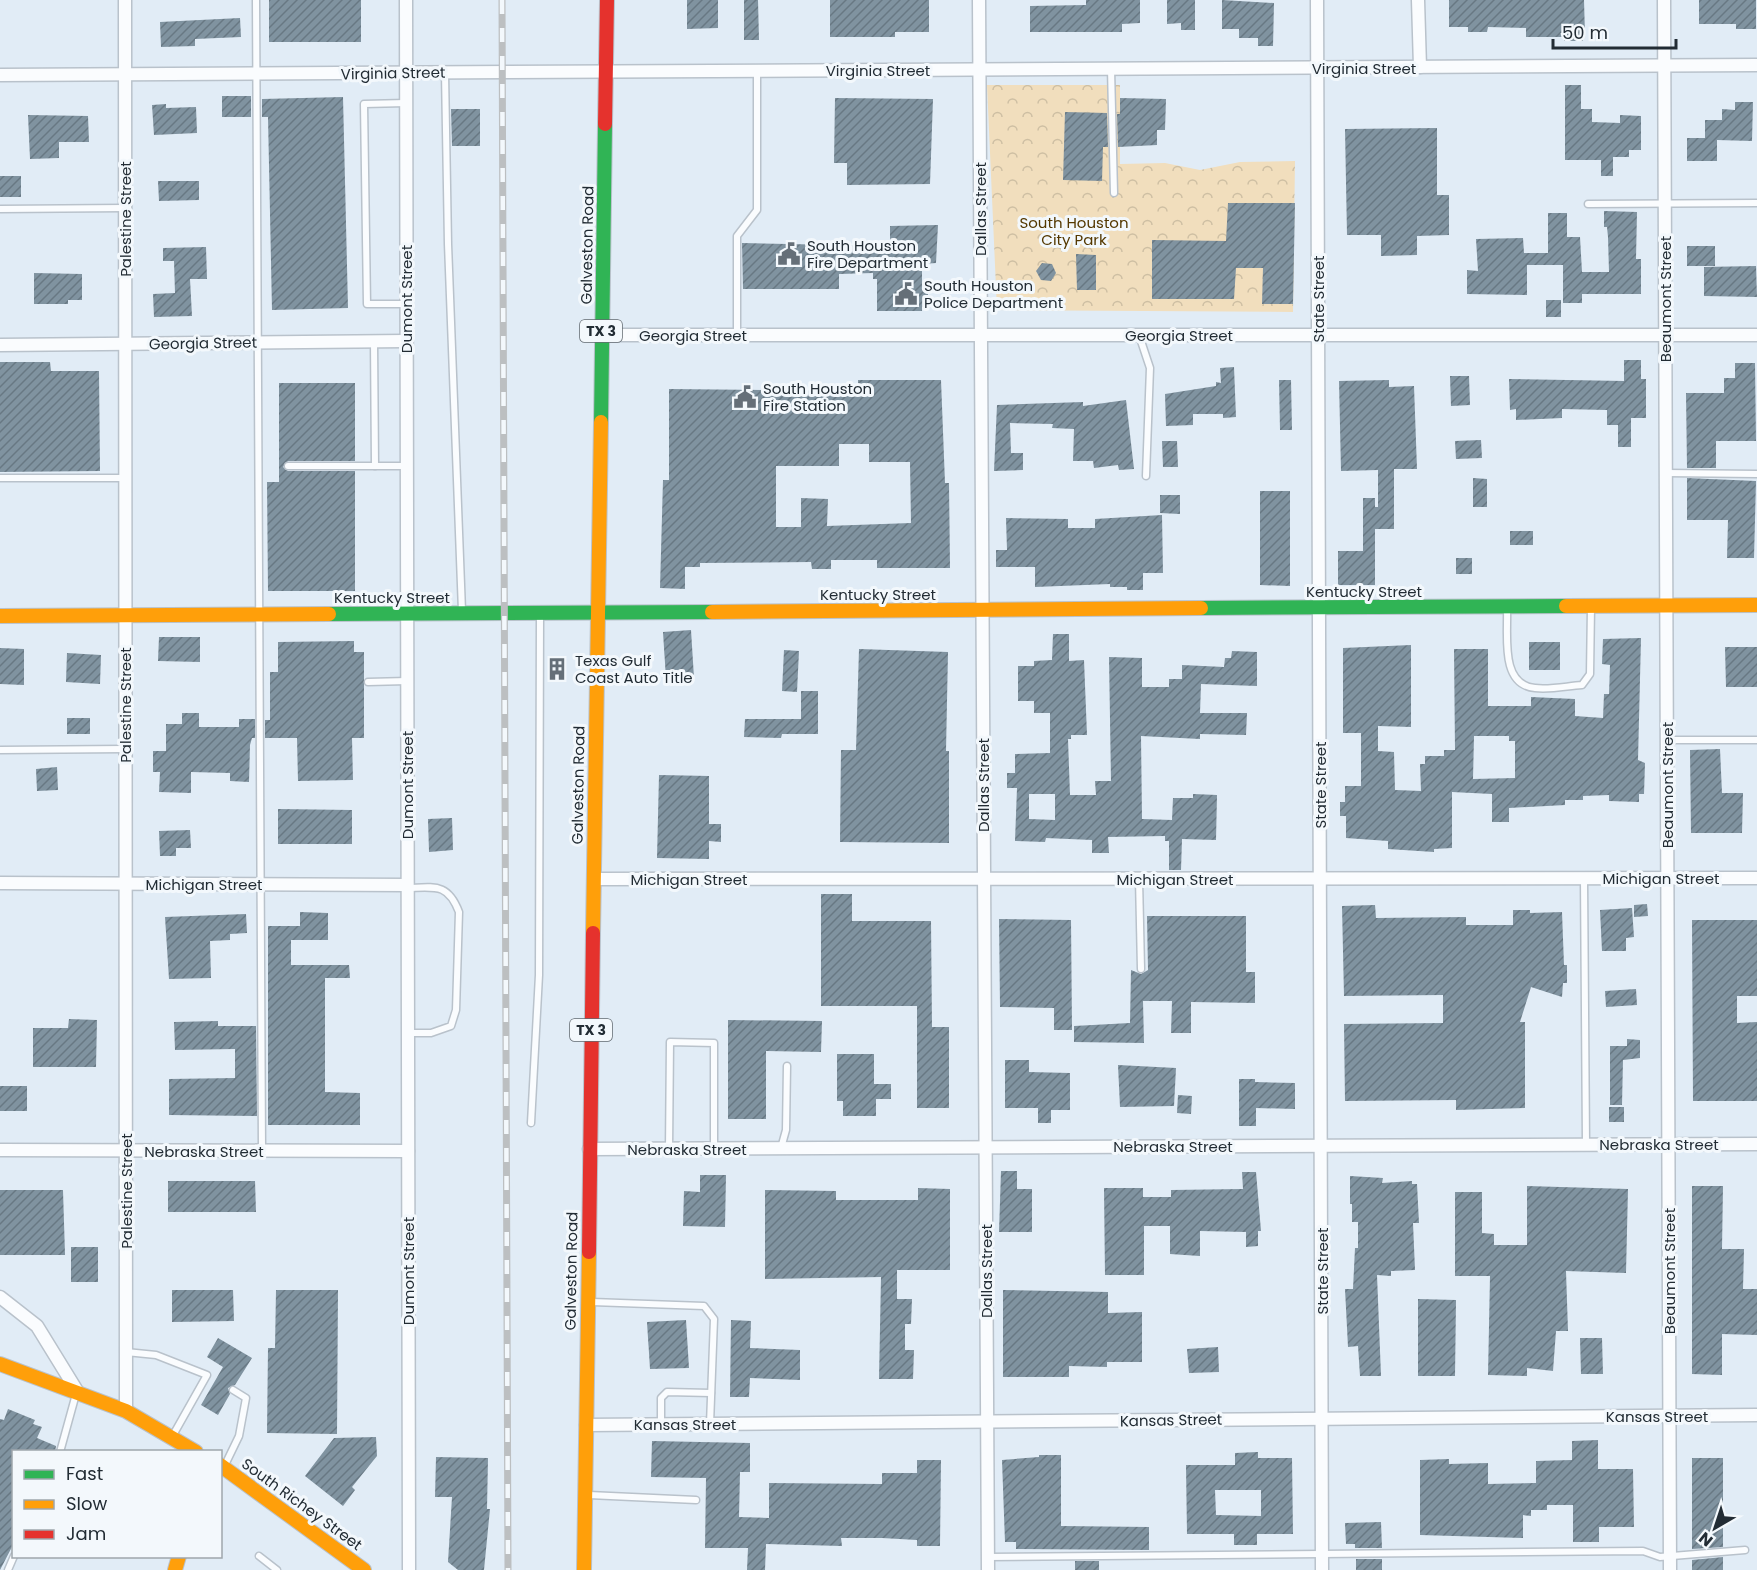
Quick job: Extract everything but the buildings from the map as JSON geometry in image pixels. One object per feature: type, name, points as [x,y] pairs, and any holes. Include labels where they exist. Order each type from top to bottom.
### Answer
[{"type":"main road","name":"Galveston Road","points":[[584,1570],[607,0]]},
{"type":"main road","name":"Kentucky Street","points":[[0,616],[1757,605]]},
{"type":"main road","points":[[0,1364],[126,1411],[193,1450]]},
{"type":"main road","name":"South Richey Street","points":[[222,1468],[359,1568]]},
{"type":"street","name":"Palestine Street","points":[[125,0],[126,1411]]},
{"type":"street","name":"Dumont Street","points":[[406,0],[409,1570]]},
{"type":"street","name":"Dallas Street","points":[[979,0],[988,1570]]},
{"type":"street","name":"State Street","points":[[1317,0],[1322,1570]]},
{"type":"street","points":[[1418,0],[1420,68]]},
{"type":"street","name":"Beaumont Street","points":[[1664,0],[1670,1570]]},
{"type":"street","name":"Virginia Street","points":[[0,75],[1757,65]]},
{"type":"street","name":"Georgia Street","points":[[601,335],[1757,334]]},
{"type":"street","name":"Georgia Street","points":[[0,345],[406,341]]},
{"type":"street","name":"Michigan Street","points":[[594,879],[1757,878]]},
{"type":"street","name":"Michigan Street","points":[[0,883],[407,887]]},
{"type":"street","name":"Nebraska Street","points":[[590,1149],[1757,1144]]},
{"type":"street","name":"Nebraska Street","points":[[0,1150],[408,1151]]},
{"type":"street","points":[[0,1297],[37,1326],[77,1391]]},
{"type":"street","name":"Kansas Street","points":[[586,1425],[1757,1415]]},
{"type":"lane","points":[[256,0],[262,1151]]},
{"type":"lane","points":[[1111,69],[1114,193]]},
{"type":"lane","points":[[737,335],[737,236],[757,210],[757,71]]},
{"type":"lane","points":[[445,72],[448,244],[462,614]]},
{"type":"lane","points":[[406,103],[364,104],[367,304],[406,304]]},
{"type":"lane","points":[[1588,204],[1757,203]]},
{"type":"lane","points":[[0,209],[125,208]]},
{"type":"lane","points":[[1139,335],[1149,368],[1146,476]]},
{"type":"lane","points":[[374,341],[375,466]]},
{"type":"lane","points":[[288,466],[407,466]]},
{"type":"lane","points":[[1666,473],[1757,474]]},
{"type":"lane","points":[[0,478],[125,478]]},
{"type":"lane","points":[[1507,606],[1509,670],[1520,683],[1534,688],[1582,685],[1590,674],[1591,606]]},
{"type":"lane","points":[[531,1123],[539,975],[540,613]]},
{"type":"lane","points":[[368,682],[407,681]]},
{"type":"lane","points":[[1667,740],[1757,740]]},
{"type":"lane","points":[[0,750],[125,749]]},
{"type":"lane","points":[[1139,878],[1141,969]]},
{"type":"lane","points":[[1584,879],[1586,1144]]},
{"type":"lane","points":[[407,887],[432,887],[445,890],[453,897],[459,912],[456,1010],[451,1026],[431,1033],[408,1033]]},
{"type":"lane","points":[[669,1149],[670,1042],[714,1043],[714,1149]]},
{"type":"lane","points":[[781,1148],[786,1131],[787,1066]]},
{"type":"lane","points":[[587,1302],[704,1306],[714,1319],[710,1424]]},
{"type":"lane","points":[[126,1352],[156,1355],[215,1380]]},
{"type":"lane","points":[[172,1437],[207,1376]]},
{"type":"lane","points":[[222,1468],[239,1436],[246,1398],[233,1390]]},
{"type":"lane","points":[[61,1450],[77,1391]]},
{"type":"lane","points":[[661,1425],[661,1398],[667,1392],[711,1393]]},
{"type":"lane","points":[[585,1495],[696,1500]]},
{"type":"lane","points":[[988,1557],[1643,1551],[1660,1557],[1670,1554],[1746,1550]]},
{"type":"lane","points":[[259,1556],[277,1570]]},
{"type":"green space","name":"South Houston City Park","points":[[987,85],[1120,85],[1120,164],[1165,163],[1200,170],[1240,162],[1295,161],[1293,312],[997,310]]},
{"type":"railway","points":[[502,0],[508,1570]]},
{"type":"traffic: fast","points":[[601,422],[605,124]]},
{"type":"traffic: fast","points":[[1201,608],[1566,606]]},
{"type":"traffic: fast","points":[[329,614],[712,612]]},
{"type":"traffic: slow","points":[[593,933],[601,422]]},
{"type":"traffic: slow","points":[[1566,606],[1757,605]]},
{"type":"traffic: slow","points":[[712,612],[1201,608]]},
{"type":"traffic: slow","points":[[0,616],[329,614]]},
{"type":"traffic: slow","points":[[584,1570],[589,1252]]},
{"type":"traffic: slow","points":[[0,1364],[126,1411],[193,1450]]},
{"type":"traffic: slow","points":[[222,1466],[364,1570]]},
{"type":"traffic: slow","points":[[175,1570],[178,1558]]},
{"type":"traffic: jam","points":[[605,124],[607,0]]},
{"type":"traffic: jam","points":[[589,1252],[593,933]]},
{"type":"place","name":"South Houston Fire Department","points":[[789,254]]},
{"type":"place","name":"South Houston Police Department","points":[[906,294]]},
{"type":"place","name":"South Houston Fire Station","points":[[745,397]]},
{"type":"place","name":"Texas Gulf Coast Auto Title","points":[[557,669]]}]
